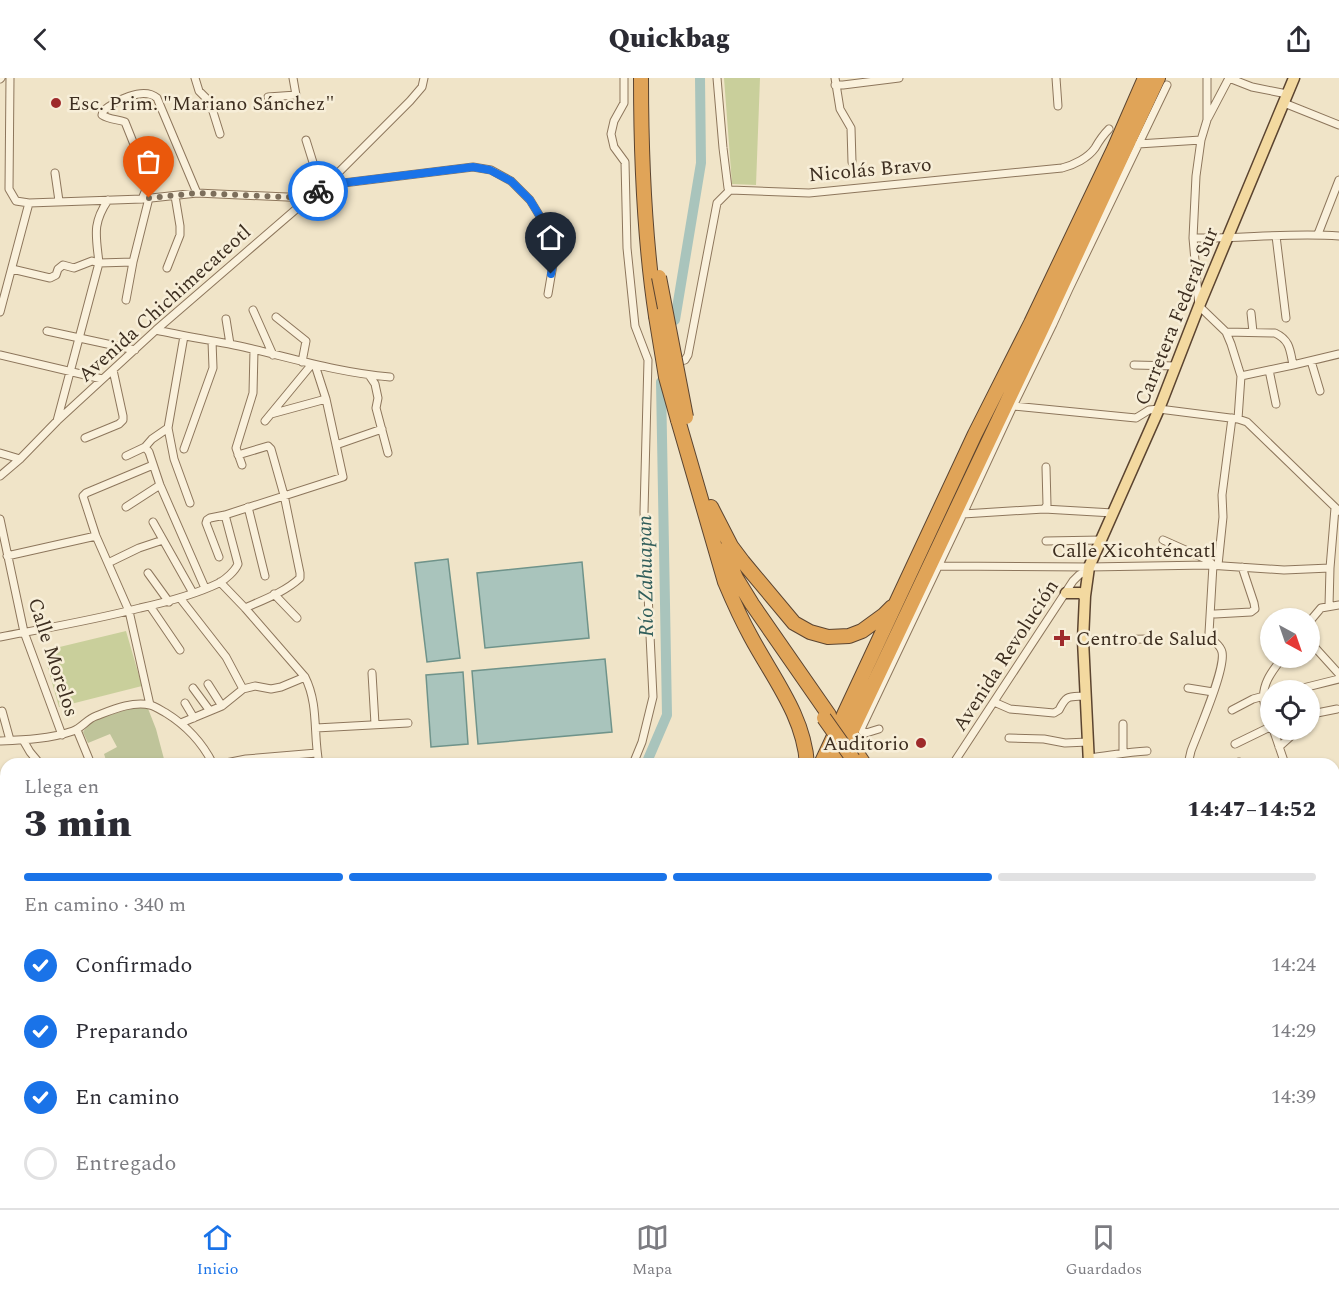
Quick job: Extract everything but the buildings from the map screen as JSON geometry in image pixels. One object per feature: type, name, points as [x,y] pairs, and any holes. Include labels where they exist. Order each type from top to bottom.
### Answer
[{"type":"highway","points":[[641,78],[644,207],[650,280],[666,377],[682,419],[724,550],[736,578],[826,716]]},
{"type":"highway","points":[[649,78],[653,208],[659,277],[682,419],[725,582],[750,637],[792,710],[804,737],[806,758]]},
{"type":"highway","points":[[824,758],[1145,78]]},
{"type":"highway","points":[[839,758],[1042,328],[1162,82]]},
{"type":"highway","points":[[711,507],[731,546],[743,562],[795,622],[810,632],[828,637],[849,636],[862,631],[884,615],[898,600]]},
{"type":"highway","points":[[719,559],[742,602],[857,758]]},
{"type":"main road","name":"Carretera Federal Sur","points":[[1089,758],[1083,640],[1089,568],[1159,409],[1199,306],[1294,78]]},
{"type":"main road","points":[[1066,593],[1080,593],[1085,596]]},
{"type":"street","points":[[10,78],[9,189],[16,201],[29,203],[108,200],[197,193],[309,198]]},
{"type":"street","points":[[195,78],[199,91],[210,102],[220,134]]},
{"type":"street","points":[[268,97],[296,95],[292,78]]},
{"type":"street","name":"Avenida Chichimecateotl","points":[[0,476],[156,330],[324,186],[410,101],[422,87],[424,78]]},
{"type":"street","points":[[624,78],[624,103],[614,121],[612,134],[614,147],[625,162],[627,248],[635,326],[648,360],[644,512],[652,697],[642,742],[635,758]]},
{"type":"street","points":[[648,360],[654,355],[681,361],[685,360],[688,355],[717,203],[730,190],[723,148],[717,78]]},
{"type":"street","points":[[835,81],[843,85],[899,78]]},
{"type":"street","points":[[1056,78],[1058,106]]},
{"type":"street","points":[[1207,78],[1207,120]]},
{"type":"street","points":[[1189,758],[1222,659],[1220,646],[1210,638],[1209,633],[1215,565],[1223,517],[1222,495],[1241,376],[1226,332],[1199,306],[1193,238],[1196,176],[1201,140],[1207,120],[1229,78],[1285,99],[1339,125]]},
{"type":"street","points":[[835,81],[840,109],[851,128],[852,162]]},
{"type":"street","points":[[879,729],[866,733],[861,729],[1138,144],[1162,82]]},
{"type":"street","points":[[126,300],[147,177],[125,122],[102,116],[103,111],[131,95],[154,95],[197,193]]},
{"type":"street","name":"Nicolás Bravo","points":[[730,190],[809,193],[1062,168],[1073,165],[1093,151],[1109,129]]},
{"type":"street","points":[[306,140],[324,186],[473,167],[490,170],[511,181],[530,200],[544,223],[555,254],[548,294]]},
{"type":"street","points":[[1138,144],[1201,140]]},
{"type":"street","points":[[55,173],[59,201]]},
{"type":"street","points":[[1318,234],[1339,180]]},
{"type":"street","points":[[167,268],[180,235],[175,196]]},
{"type":"street","points":[[57,421],[99,263],[97,224],[100,212],[108,200]]},
{"type":"street","points":[[0,312],[29,203]]},
{"type":"street","points":[[1193,238],[1318,234],[1339,236]]},
{"type":"street","points":[[1276,236],[1286,318]]},
{"type":"street","points":[[12,268],[50,278],[56,275],[58,269],[63,265],[74,268],[92,261],[99,263],[133,262]]},
{"type":"street","points":[[254,310],[273,355]]},
{"type":"street","points":[[1251,313],[1253,332]]},
{"type":"street","points":[[276,317],[306,341],[302,362]]},
{"type":"street","points":[[226,319],[230,344]]},
{"type":"street","points":[[156,330],[230,344],[302,362],[390,377]]},
{"type":"street","points":[[47,331],[135,350]]},
{"type":"street","points":[[1226,332],[1275,333],[1282,336],[1288,343],[1293,365]]},
{"type":"street","points":[[184,336],[168,428],[174,459],[190,503]]},
{"type":"street","points":[[184,448],[213,368],[212,341]]},
{"type":"street","points":[[242,465],[236,448],[254,393],[254,350]]},
{"type":"street","points":[[1241,376],[1339,354]]},
{"type":"street","points":[[0,355],[102,379]]},
{"type":"street","points":[[1311,361],[1320,391]]},
{"type":"street","points":[[219,557],[206,523],[210,518],[343,477],[326,399],[313,364]]},
{"type":"street","points":[[265,421],[313,364]]},
{"type":"street","points":[[1134,366],[1176,366]]},
{"type":"street","points":[[85,438],[119,424],[123,420],[113,370]]},
{"type":"street","points":[[1269,370],[1276,404]]},
{"type":"street","points":[[369,375],[375,384],[378,398],[376,408],[388,453]]},
{"type":"street","points":[[271,414],[326,399]]},
{"type":"street","points":[[1012,406],[1136,418],[1149,410],[1159,409],[1235,418],[1247,422],[1337,510],[1326,607]]},
{"type":"street","points":[[126,456],[145,447],[168,428]]},
{"type":"street","points":[[336,445],[382,429]]},
{"type":"street","points":[[145,447],[205,588]]},
{"type":"street","points":[[238,455],[270,447],[284,495],[300,578],[245,608]]},
{"type":"street","points":[[0,453],[20,459]]},
{"type":"street","points":[[150,705],[129,611],[96,536],[83,496],[153,465]]},
{"type":"street","points":[[1044,509],[1047,505],[1046,467]]},
{"type":"street","points":[[126,507],[160,485]]},
{"type":"street","points":[[248,507],[265,576]]},
{"type":"street","points":[[963,514],[1044,509],[1113,513]]},
{"type":"street","points":[[0,637],[169,602],[220,582],[238,564],[225,515]]},
{"type":"street","name":"Calle Morelos","points":[[0,519],[24,632],[62,735]]},
{"type":"street","points":[[153,522],[193,593]]},
{"type":"street","points":[[8,556],[96,536]]},
{"type":"street","points":[[108,563],[139,548],[163,540]]},
{"type":"street","points":[[1046,541],[1101,540]]},
{"type":"street","points":[[1164,540],[1215,565]]},
{"type":"street","name":"Calle Xicohténcatl","points":[[938,566],[1089,568],[1215,565],[1284,570],[1330,568]]},
{"type":"street","points":[[1215,614],[1251,612],[1255,609],[1242,567]]},
{"type":"street","name":"Avenida Revolución","points":[[957,758],[1066,593],[1079,575],[1089,568]]},
{"type":"street","points":[[148,573],[169,602]]},
{"type":"street","points":[[220,582],[305,677],[314,703],[318,758]]},
{"type":"street","points":[[274,594],[297,618]]},
{"type":"street","points":[[180,598],[226,657],[243,689]]},
{"type":"street","points":[[1320,609],[1339,605]]},
{"type":"street","points":[[150,606],[180,650]]},
{"type":"street","points":[[1083,640],[1151,639]]},
{"type":"street","points":[[1320,653],[1339,674]]},
{"type":"street","points":[[372,673],[375,724]]},
{"type":"street","points":[[181,723],[222,705],[243,689],[255,686],[271,689],[305,677]]},
{"type":"street","points":[[1320,684],[1339,679]]},
{"type":"street","points":[[208,684],[222,705]]},
{"type":"street","points":[[193,688],[210,711]]},
{"type":"street","points":[[1188,688],[1213,692]]},
{"type":"street","points":[[994,702],[1010,709],[1054,713],[1069,697],[1086,696]]},
{"type":"street","points":[[1232,710],[1260,697]]},
{"type":"street","points":[[185,703],[194,718]]},
{"type":"street","points":[[0,741],[62,735],[76,730],[93,717],[129,705],[150,705],[187,728],[209,758]]},
{"type":"street","points":[[1320,712],[1337,709]]},
{"type":"street","points":[[2,711],[10,740]]},
{"type":"street","points":[[316,728],[408,723]]},
{"type":"street","points":[[1123,724],[1124,752]]},
{"type":"street","points":[[76,730],[88,758]]},
{"type":"street","points":[[1235,744],[1260,733]]},
{"type":"street","points":[[1009,738],[1052,739],[1065,743],[1088,742]]},
{"type":"street","points":[[23,740],[35,758]]},
{"type":"street","points":[[1276,740],[1283,758]]},
{"type":"street","points":[[1279,747],[1287,740]]},
{"type":"street","points":[[1100,758],[1124,752],[1147,751]]},
{"type":"street","points":[[273,758],[317,753]]},
{"type":"green space","points":[[724,78],[760,78],[756,185],[732,184]]},
{"type":"green space","points":[[126,631],[142,686],[59,707],[43,651]]},
{"type":"green space","points":[[147,706],[164,758],[105,758],[104,754],[117,747],[110,734],[88,743],[83,732],[91,721]]},
{"type":"water","points":[[448,559],[460,658],[427,662],[415,563]]},
{"type":"water","points":[[582,562],[589,638],[485,648],[477,573]]},
{"type":"water","points":[[605,659],[612,732],[478,744],[472,671]]},
{"type":"water","points":[[463,672],[468,744],[431,747],[426,675]]},
{"type":"waterway","name":"Río Zahuapan","points":[[675,320],[701,163],[700,78]]},
{"type":"waterway","name":"Río Zahuapan","points":[[649,758],[667,715],[661,382]]},
{"type":"way so far","points":[[149,198],[197,193],[309,198],[318,191]]},
{"type":"place","name":"Esc. Prim. \"Mariano Sánchez\"","points":[[56,103]]},
{"type":"place","name":"Centro de Salud","points":[[1062,638]]},
{"type":"place","name":"Auditorio","points":[[921,743]]},
{"type":"route","points":[[318,191],[326,185],[473,167],[490,170],[511,181],[530,200],[544,223],[555,254],[551,274]]}]
